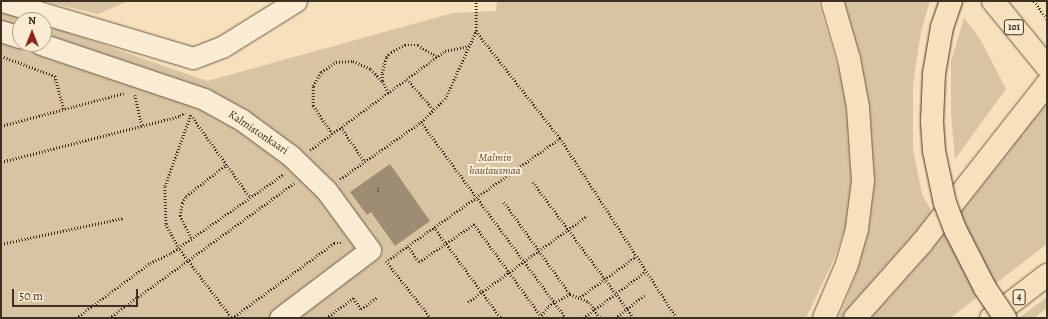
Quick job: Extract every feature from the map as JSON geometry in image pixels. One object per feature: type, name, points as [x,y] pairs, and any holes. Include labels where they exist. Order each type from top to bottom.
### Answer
[{"type":"highway","points":[[824,318],[833,302],[849,257],[857,228],[863,181],[858,107],[849,59],[832,1]]},
{"type":"highway","points":[[951,1],[942,27],[934,74],[932,122],[934,151],[945,204],[956,231],[985,288],[1005,318]]},
{"type":"highway","name":"101","points":[[993,1],[1042,61]]},
{"type":"highway","points":[[855,318],[961,196],[1047,84]]},
{"type":"highway","name":"4","points":[[991,318],[1047,275]]},
{"type":"lane","points":[[2,1],[193,58],[222,47],[296,1]]},
{"type":"lane","points":[[1,31],[12,34]]},
{"type":"lane","name":"Kalmistonkaari","points":[[52,49],[136,83],[204,99],[242,120],[304,164],[373,250]]},
{"type":"lane","points":[[280,318],[373,250]]},
{"type":"path","points":[[326,190],[421,122],[445,99],[476,31],[476,1]]},
{"type":"path","points":[[1034,1],[1047,19]]},
{"type":"path","points":[[476,31],[560,138],[635,257],[677,318]]},
{"type":"path","points":[[382,82],[386,56],[396,48],[418,45],[437,57]]},
{"type":"path","points":[[108,318],[188,260],[304,164],[332,134],[437,57],[454,48],[470,46]]},
{"type":"path","points":[[1,56],[55,76],[64,109]]},
{"type":"path","points":[[332,134],[313,106],[313,86],[321,72],[336,62],[354,61],[371,69],[382,82],[388,93]]},
{"type":"path","points":[[407,79],[434,110]]},
{"type":"path","points":[[1,126],[64,109],[136,83],[142,125]]},
{"type":"path","points":[[1,162],[180,116],[188,110],[250,198]]},
{"type":"path","points":[[191,115],[165,188],[166,224],[178,247],[232,318],[334,243],[347,244],[373,250],[408,246],[560,138]]},
{"type":"path","points":[[421,122],[475,198],[566,318]]},
{"type":"path","points":[[342,127],[365,162]]},
{"type":"path","points":[[191,238],[180,216],[182,203],[227,164]]},
{"type":"path","points":[[76,318],[150,263],[178,247],[250,198],[304,164]]},
{"type":"path","points":[[533,182],[634,318]]},
{"type":"path","points":[[504,202],[570,294],[580,297],[595,310],[600,318]]},
{"type":"path","points":[[468,302],[587,216]]},
{"type":"path","points":[[1,244],[122,218]]},
{"type":"path","points":[[408,246],[419,262],[474,224],[540,317],[554,302],[570,294]]},
{"type":"path","points":[[434,227],[501,318]]},
{"type":"path","points":[[373,250],[431,318]]},
{"type":"path","points":[[580,297],[604,278],[635,257]]},
{"type":"path","points":[[583,318],[646,272]]},
{"type":"path","points":[[615,318],[646,294]]},
{"type":"path","points":[[326,318],[354,298],[361,309],[376,298]]},
{"type":"green space","points":[[43,1],[128,1],[98,14]]},
{"type":"green space","name":"Malmin hautausmaa","points":[[497,1],[818,1],[842,81],[850,125],[855,171],[851,212],[834,259],[806,318],[1,318],[1,9],[12,13],[12,52],[52,52],[52,27],[207,81],[453,13],[496,11]]},
{"type":"green space","points":[[843,1],[930,1],[921,31],[913,85],[913,149],[922,194],[933,214],[842,318],[839,318],[855,276],[870,215],[872,162],[863,75]]},
{"type":"green space","points":[[964,18],[980,39],[1006,89],[955,159],[951,113],[951,61]]},
{"type":"green space","points":[[1043,101],[1047,104],[1047,244],[995,284],[973,245],[959,209]]},
{"type":"green space","points":[[945,228],[979,296],[950,318],[865,318]]},
{"type":"green space","points":[[1047,297],[1047,308],[1034,318],[1019,318]]},
{"type":"building","points":[[390,164],[430,221],[395,246],[371,212],[367,215],[350,192]]}]
